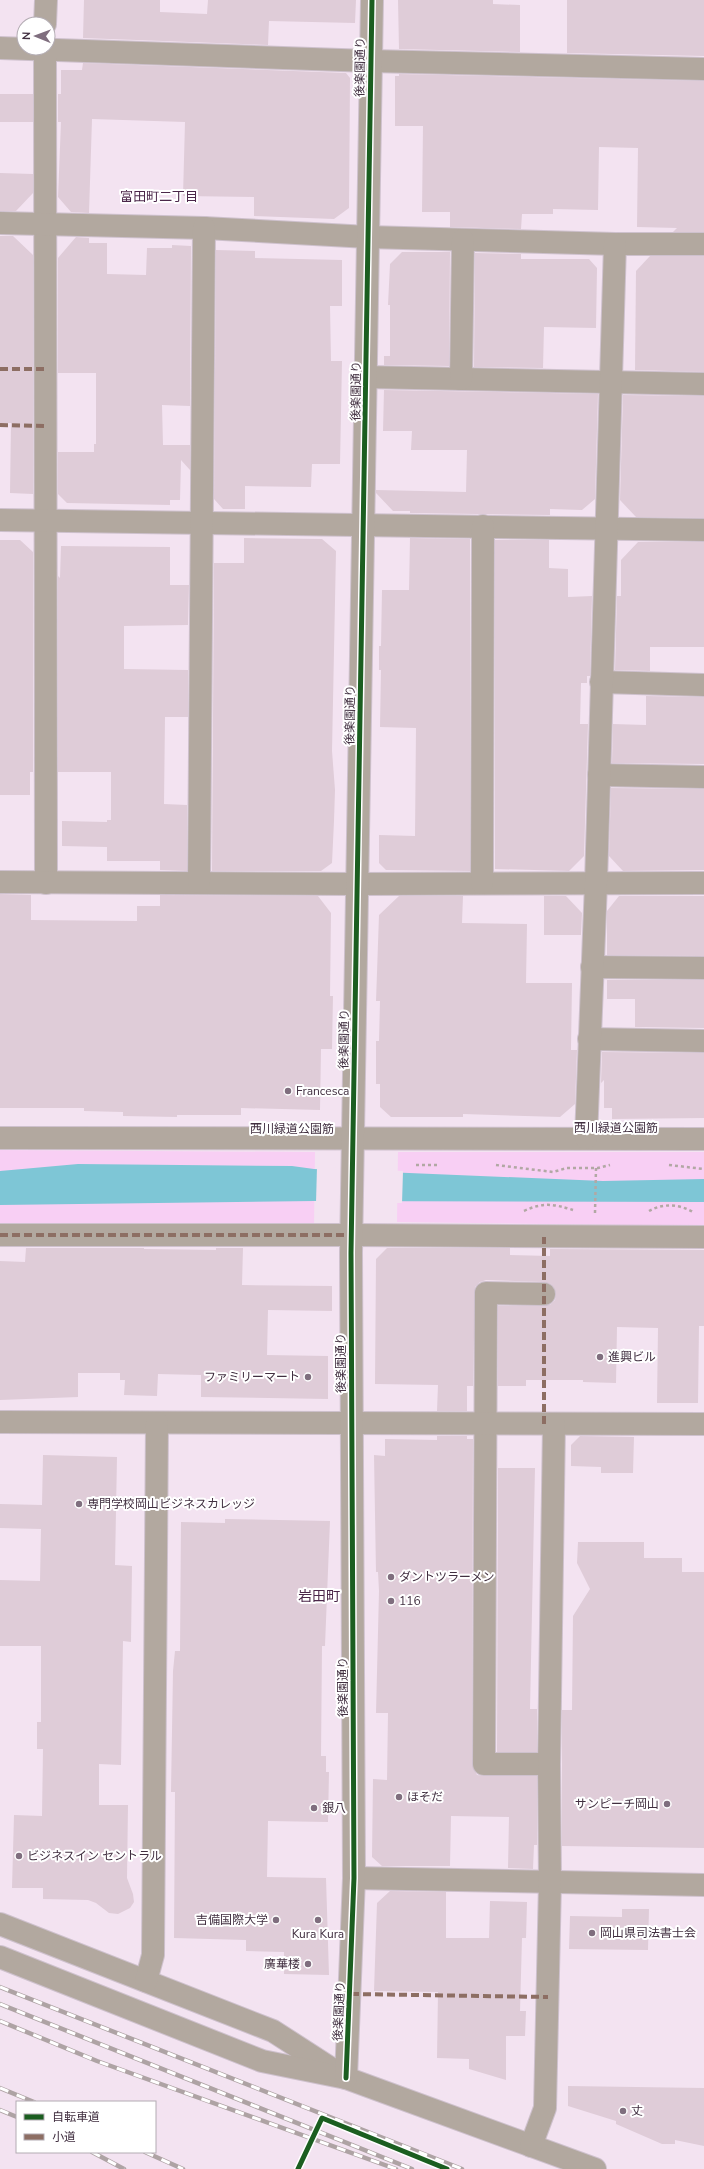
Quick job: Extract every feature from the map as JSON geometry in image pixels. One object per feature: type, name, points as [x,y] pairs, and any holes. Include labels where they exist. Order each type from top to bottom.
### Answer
[{"type":"street","points":[[45,16],[46,0]]},
{"type":"street","name":"後楽園通り","points":[[346,2078],[354,1878],[351,1423],[352,1210],[356,884],[364,524],[372,0]]},
{"type":"street","points":[[0,48],[16,48]]},
{"type":"street","points":[[56,49],[370,61],[704,69]]},
{"type":"street","points":[[45,56],[47,522],[46,883]]},
{"type":"street","points":[[0,224],[204,228],[368,237],[463,240],[616,244],[704,244]]},
{"type":"street","points":[[200,882],[204,524],[204,228]]},
{"type":"street","points":[[461,379],[463,240]]},
{"type":"street","points":[[586,1138],[596,883],[601,682],[616,244]]},
{"type":"street","points":[[366,377],[704,384]]},
{"type":"street","points":[[0,520],[47,522],[364,524],[704,530]]},
{"type":"street","points":[[482,883],[483,526]]},
{"type":"street","points":[[601,682],[704,685]]},
{"type":"street","points":[[599,775],[704,777]]},
{"type":"street","points":[[0,882],[356,884],[704,883]]},
{"type":"street","points":[[592,967],[704,968]]},
{"type":"street","points":[[589,1039],[704,1041]]},
{"type":"street","name":"西川緑道公園筋","points":[[0,1138],[704,1139]]},
{"type":"street","points":[[0,1235],[704,1237]]},
{"type":"street","points":[[544,1294],[486,1293],[484,1764],[549,1764]]},
{"type":"street","points":[[0,1422],[704,1424]]},
{"type":"street","points":[[146,1981],[153,1955],[157,1423]]},
{"type":"street","points":[[531,2146],[545,2108],[550,1882],[549,1764],[554,1424]]},
{"type":"street","points":[[354,1878],[704,1885]]},
{"type":"street","points":[[0,1924],[272,2031],[346,2078]]},
{"type":"street","points":[[0,1957],[262,2061],[346,2078],[595,2169]]},
{"type":"path","points":[[413,1165],[442,1164]]},
{"type":"path","points":[[493,1165],[552,1172],[567,1168],[596,1168],[616,1165]]},
{"type":"path","points":[[662,1165],[704,1169]]},
{"type":"path","points":[[595,1209],[596,1168]]},
{"type":"shaded area","points":[[0,1150],[315,1152],[314,1225],[0,1224]]},
{"type":"shaded area","points":[[398,1152],[704,1152],[704,1226],[397,1222]]},
{"type":"water","points":[[78,1164],[292,1166],[314,1169],[603,1181],[704,1179],[704,1202],[314,1201],[0,1205],[0,1171]]},
{"type":"pier","points":[[317,1167],[403,1171],[402,1203],[316,1203]]},
{"type":"building","points":[[84,0],[160,0],[160,12],[207,14],[208,0],[356,0],[355,23],[269,21],[268,45],[83,38]]},
{"type":"building","points":[[398,0],[493,0],[493,4],[520,5],[520,52],[399,49]]},
{"type":"building","points":[[567,0],[704,0],[704,56],[567,53]]},
{"type":"building","points":[[83,63],[346,73],[350,78],[349,208],[334,219],[254,216],[254,197],[183,196],[185,122],[92,119],[89,213],[71,212],[58,197],[61,122],[58,122],[58,94],[61,94],[61,70],[82,70]]},
{"type":"building","points":[[399,74],[704,81],[704,232],[673,232],[677,228],[637,227],[638,148],[599,147],[598,210],[553,209],[553,214],[522,214],[521,229],[450,227],[450,212],[422,212],[423,126],[395,126],[395,76],[399,76]]},
{"type":"building","points":[[0,94],[33,94],[33,122],[0,122]]},
{"type":"building","points":[[0,173],[33,174],[33,193],[16,211],[0,211]]},
{"type":"building","points":[[0,236],[13,236],[33,255],[33,494],[10,493],[11,423],[0,423]]},
{"type":"building","points":[[76,237],[89,238],[89,243],[107,243],[107,274],[146,275],[147,248],[172,248],[172,245],[191,246],[190,406],[162,405],[163,445],[190,445],[190,470],[181,460],[180,500],[170,500],[170,505],[67,503],[58,494],[58,452],[94,452],[94,444],[96,444],[96,373],[58,373],[58,258]]},
{"type":"building","points":[[216,250],[255,251],[255,258],[342,260],[342,306],[330,306],[331,361],[342,361],[340,464],[312,464],[311,487],[245,486],[245,509],[223,509],[214,499]]},
{"type":"building","points":[[402,252],[450,252],[449,366],[384,365],[384,356],[390,356],[390,305],[388,305],[390,264]]},
{"type":"building","points":[[475,253],[521,254],[521,259],[589,259],[597,268],[596,328],[544,327],[543,368],[474,367]]},
{"type":"building","points":[[650,256],[704,256],[704,372],[635,370],[636,271]]},
{"type":"building","points":[[384,390],[598,394],[595,499],[582,510],[550,509],[550,515],[410,513],[410,511],[393,511],[376,493],[376,490],[466,492],[467,450],[411,450],[412,431],[383,431]]},
{"type":"building","points":[[623,395],[704,396],[704,518],[636,517],[620,500]]},
{"type":"building","points":[[244,538],[322,539],[336,551],[332,751],[335,790],[334,821],[332,863],[321,871],[212,871],[214,563],[244,563]]},
{"type":"building","points":[[410,538],[470,539],[470,871],[386,870],[379,863],[379,835],[415,836],[416,728],[380,727],[381,670],[379,670],[382,590],[409,590]]},
{"type":"building","points":[[0,540],[20,540],[33,552],[33,772],[30,772],[30,795],[0,795]]},
{"type":"building","points":[[495,540],[549,540],[549,568],[568,569],[568,597],[592,596],[590,676],[587,676],[587,683],[581,683],[580,724],[588,724],[584,856],[569,871],[495,869]]},
{"type":"building","points":[[638,542],[704,542],[704,647],[650,647],[650,671],[615,670],[617,596],[621,596],[621,560]]},
{"type":"building","points":[[61,546],[170,547],[170,585],[189,585],[188,625],[124,626],[124,669],[188,670],[188,717],[165,717],[164,804],[187,805],[187,871],[160,870],[160,861],[107,861],[107,847],[62,846],[62,821],[107,822],[107,820],[111,820],[111,772],[58,772],[58,576],[60,578]]},
{"type":"building","points":[[646,696],[704,697],[704,764],[612,763],[613,724],[646,725]]},
{"type":"building","points":[[611,788],[704,789],[704,870],[623,871],[609,856]]},
{"type":"building","points":[[0,894],[31,895],[31,920],[137,921],[137,906],[160,906],[160,895],[318,896],[331,913],[330,996],[333,996],[332,1049],[321,1049],[320,1110],[241,1108],[241,1115],[177,1115],[177,1117],[123,1116],[123,1112],[84,1111],[84,1108],[0,1108]]},
{"type":"building","points":[[399,896],[463,896],[462,923],[527,924],[526,983],[572,983],[571,1050],[577,1050],[575,1104],[560,1117],[463,1114],[463,1117],[391,1117],[380,1107],[380,1084],[376,1084],[376,1041],[379,1041],[380,1001],[376,1001],[379,915]]},
{"type":"building","points":[[544,896],[566,896],[582,913],[581,935],[544,935]]},
{"type":"building","points":[[619,896],[704,896],[704,956],[607,955],[607,911]]},
{"type":"building","points":[[607,980],[704,980],[704,1028],[635,1027],[635,999],[607,999]]},
{"type":"building","points":[[602,1052],[704,1053],[704,1118],[612,1119],[612,1108],[604,1108],[604,1080],[601,1083]]},
{"type":"building","points":[[26,1248],[144,1248],[216,1250],[216,1248],[243,1248],[242,1285],[332,1286],[332,1311],[268,1310],[267,1355],[328,1356],[328,1399],[201,1397],[201,1375],[158,1374],[157,1396],[124,1395],[125,1380],[120,1380],[120,1373],[78,1373],[78,1397],[0,1400],[0,1261],[25,1262]]},
{"type":"building","points":[[387,1248],[510,1248],[510,1255],[550,1256],[550,1249],[704,1250],[704,1326],[699,1326],[698,1403],[657,1403],[658,1328],[617,1327],[616,1383],[583,1382],[583,1380],[526,1380],[526,1386],[498,1386],[498,1306],[550,1305],[555,1300],[556,1294],[551,1284],[544,1282],[486,1280],[480,1282],[475,1287],[473,1386],[467,1386],[467,1411],[437,1411],[438,1385],[375,1384],[376,1259]]},
{"type":"building","points":[[437,1436],[467,1436],[467,1439],[473,1439],[472,1764],[477,1775],[537,1776],[537,1845],[534,1845],[533,1869],[508,1868],[509,1817],[451,1816],[450,1866],[382,1866],[372,1857],[373,1779],[387,1780],[388,1713],[376,1713],[379,1591],[378,1572],[376,1572],[374,1455],[385,1456],[385,1439],[437,1440]]},
{"type":"building","points":[[580,1436],[634,1437],[633,1473],[601,1473],[601,1467],[571,1466],[571,1445]]},
{"type":"building","points":[[43,1455],[117,1457],[115,1565],[132,1566],[131,1642],[123,1641],[121,1765],[99,1764],[99,1805],[128,1805],[127,1878],[133,1894],[134,1902],[130,1908],[118,1914],[109,1913],[96,1903],[88,1900],[43,1899],[43,1888],[12,1888],[14,1815],[42,1816],[43,1749],[37,1749],[37,1722],[41,1722],[41,1646],[0,1646],[0,1580],[40,1581],[41,1529],[0,1528],[0,1504],[42,1505]]},
{"type":"building","points":[[498,1468],[535,1468],[530,1709],[537,1709],[537,1752],[497,1752]]},
{"type":"building","points":[[225,1519],[330,1521],[325,1646],[322,1646],[321,1756],[326,1756],[326,1772],[329,1772],[328,1822],[268,1821],[267,1877],[326,1878],[329,1975],[284,1974],[284,1952],[246,1951],[246,1940],[174,1938],[175,1792],[171,1792],[173,1671],[175,1651],[180,1651],[181,1522],[225,1523]]},
{"type":"building","points":[[578,1542],[644,1542],[644,1558],[682,1558],[682,1572],[704,1572],[704,1848],[562,1846],[562,1710],[572,1710],[573,1616],[590,1589],[577,1563]]},
{"type":"building","points":[[390,1891],[446,1892],[446,1938],[489,1938],[490,1901],[527,1902],[526,1938],[522,1938],[520,2011],[526,2011],[525,2036],[506,2036],[506,2080],[469,2069],[469,2059],[437,2058],[438,1992],[374,1991],[377,1903]]},
{"type":"building","points":[[622,1909],[649,1909],[648,1950],[569,1949],[570,1916],[622,1917]]},
{"type":"building","points":[[568,2086],[704,2088],[704,2146],[675,2140],[675,2144],[662,2144],[616,2124],[616,2121],[568,2106]]},
{"type":"railway","points":[[0,1987],[462,2169]]},
{"type":"railway","points":[[0,2004],[412,2169]]},
{"type":"railway","points":[[0,2021],[97,2061],[396,2169]]},
{"type":"railway","points":[[0,2088],[32,2101]]},
{"type":"railway","points":[[0,2110],[16,2117]]},
{"type":"railway","points":[[94,2153],[124,2169]]},
{"type":"railway","points":[[147,2153],[183,2169]]},
{"type":"marked path","points":[[0,369],[45,369]]},
{"type":"marked path","points":[[0,425],[46,426]]},
{"type":"marked path","points":[[0,1235],[352,1235]]},
{"type":"marked path","points":[[544,1237],[544,1424]]},
{"type":"marked path","points":[[351,1994],[548,1997]]},
{"type":"cycle path","points":[[346,2078],[354,1878],[351,1253],[372,0]]},
{"type":"cycle path","points":[[298,2169],[322,2118],[447,2169]]},
{"type":"place","name":"Francesca","points":[[288,1091]]},
{"type":"place","name":"進興ビル","points":[[600,1357]]},
{"type":"place","name":"ファミリーマート","points":[[308,1377]]},
{"type":"place","name":"専門学校岡山ビジネスカレッジ","points":[[79,1504]]},
{"type":"place","name":"ダントツラーメン","points":[[391,1577]]},
{"type":"place","name":"116","points":[[391,1601]]},
{"type":"place","name":"ほそだ","points":[[399,1797]]},
{"type":"place","name":"サンピーチ岡山","points":[[667,1804]]},
{"type":"place","name":"銀八","points":[[314,1808]]},
{"type":"place","name":"ビジネスイン セントラル","points":[[19,1856]]},
{"type":"place","name":"吉備国際大学","points":[[276,1920]]},
{"type":"place","name":"Kura Kura","points":[[318,1920]]},
{"type":"place","name":"岡山県司法書士会","points":[[592,1933]]},
{"type":"place","name":"廣華楼","points":[[308,1964]]},
{"type":"place","name":"丈","points":[[623,2111]]},
{"type":"district","name":"富田町二丁目","points":[[159,196]]},
{"type":"district","name":"岩田町","points":[[319,1596]]}]
